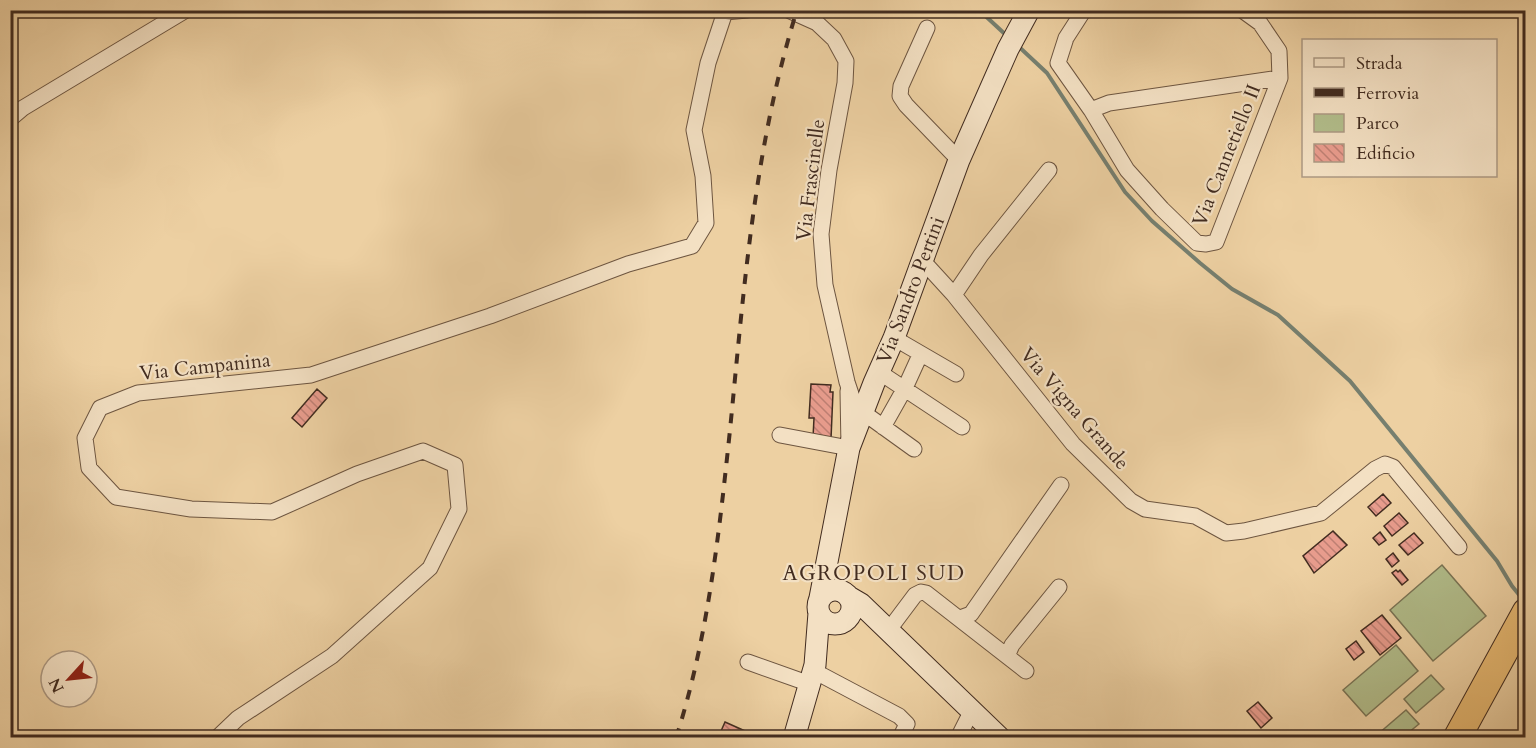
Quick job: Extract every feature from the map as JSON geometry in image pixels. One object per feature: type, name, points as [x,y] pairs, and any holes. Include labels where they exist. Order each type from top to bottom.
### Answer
[{"type":"highway","points":[[1457,738],[1522,619]]},
{"type":"street","points":[[10,119],[23,108],[186,10]]},
{"type":"street","name":"Via Campanina","points":[[217,738],[238,718],[332,656],[430,568],[459,509],[455,465],[423,451],[357,474],[272,512],[181,508],[116,497],[89,468],[85,438],[100,408],[138,393],[311,375],[490,316],[628,264],[692,246],[706,223],[703,176],[694,130],[708,63],[725,12],[747,10]]},
{"type":"street","name":"Via Frascinelle","points":[[788,10],[817,23],[834,39],[846,62],[845,83],[829,170],[821,234],[825,285],[849,384],[849,448]]},
{"type":"street","name":"Via Sandro Pertini","points":[[813,673],[820,606],[849,448],[894,338],[959,160],[1029,10]]},
{"type":"street","name":"Via Cannetiello II","points":[[1084,10],[1066,38],[1058,63],[1091,110],[1127,170],[1197,243],[1206,244],[1216,242],[1280,78],[1279,51],[1260,23],[1242,10]]},
{"type":"street","points":[[927,28],[901,86],[900,96],[959,160]]},
{"type":"street","points":[[1091,110],[1109,103],[1280,78]]},
{"type":"street","points":[[954,296],[981,255],[1049,170]]},
{"type":"street","name":"Via Vigna Grande","points":[[922,260],[954,296],[1073,444],[1131,501],[1145,509],[1195,516],[1226,533],[1244,531],[1321,513],[1375,469],[1385,464],[1394,467],[1459,547]]},
{"type":"street","points":[[894,338],[956,374]]},
{"type":"street","points":[[883,427],[920,355]]},
{"type":"street","points":[[849,384],[858,389],[866,389],[877,377],[905,388],[962,427]]},
{"type":"street","name":"Via Frascinelle","points":[[849,384],[863,397],[866,409],[883,427],[914,450]]},
{"type":"street","points":[[780,435],[849,448]]},
{"type":"street","points":[[960,618],[971,614],[1060,485]]},
{"type":"street","points":[[794,738],[813,673],[843,621],[850,615],[853,606],[829,556]]},
{"type":"street","points":[[1007,656],[1012,645],[1059,587]]},
{"type":"street","points":[[882,626],[843,621],[830,623],[822,618],[820,606],[828,591],[838,590],[861,604],[1000,738]]},
{"type":"street","points":[[882,626],[915,595],[921,592],[926,593],[1026,671]]},
{"type":"street","points":[[748,662],[813,673],[899,716],[907,724],[900,738]]},
{"type":"street","points":[[958,738],[972,710]]},
{"type":"green space","points":[[1442,565],[1486,616],[1433,661],[1390,610]]},
{"type":"green space","points":[[1396,645],[1418,671],[1366,716],[1343,690]]},
{"type":"green space","points":[[1431,675],[1444,689],[1416,713],[1404,699]]},
{"type":"green space","points":[[1406,710],[1419,724],[1403,737],[1381,737],[1378,734]]},
{"type":"building","points":[[811,384],[831,385],[830,392],[833,392],[831,439],[813,438],[814,418],[809,418]]},
{"type":"building","points":[[317,389],[327,398],[302,427],[292,418]]},
{"type":"building","points":[[1383,494],[1391,503],[1376,516],[1368,507]]},
{"type":"building","points":[[1399,513],[1408,523],[1392,536],[1384,526]]},
{"type":"building","points":[[1333,531],[1347,545],[1314,573],[1303,556]]},
{"type":"building","points":[[1380,532],[1386,540],[1379,545],[1373,538]]},
{"type":"building","points":[[1414,533],[1423,543],[1408,555],[1399,545]]},
{"type":"building","points":[[1393,553],[1399,561],[1392,567],[1386,559]]},
{"type":"building","points":[[1396,570],[1398,572],[1400,570],[1408,580],[1402,585],[1392,573]]},
{"type":"building","points":[[1382,615],[1401,638],[1380,655],[1361,631]]},
{"type":"building","points":[[1356,641],[1364,652],[1354,660],[1346,649]]},
{"type":"building","points":[[1258,702],[1272,718],[1261,728],[1247,711]]},
{"type":"building","points":[[725,722],[754,735],[753,738],[718,738]]},
{"type":"waterway","points":[[979,10],[1007,36]]},
{"type":"waterway","points":[[1017,45],[1047,73],[1125,192],[1152,221],[1232,289],[1278,315],[1350,381],[1497,561],[1525,602]]},
{"type":"railway","points":[[676,738],[696,662],[717,547],[746,271],[761,166],[770,114],[797,10]]},
{"type":"district","name":"AGROPOLI SUD","points":[[874,573]]}]
